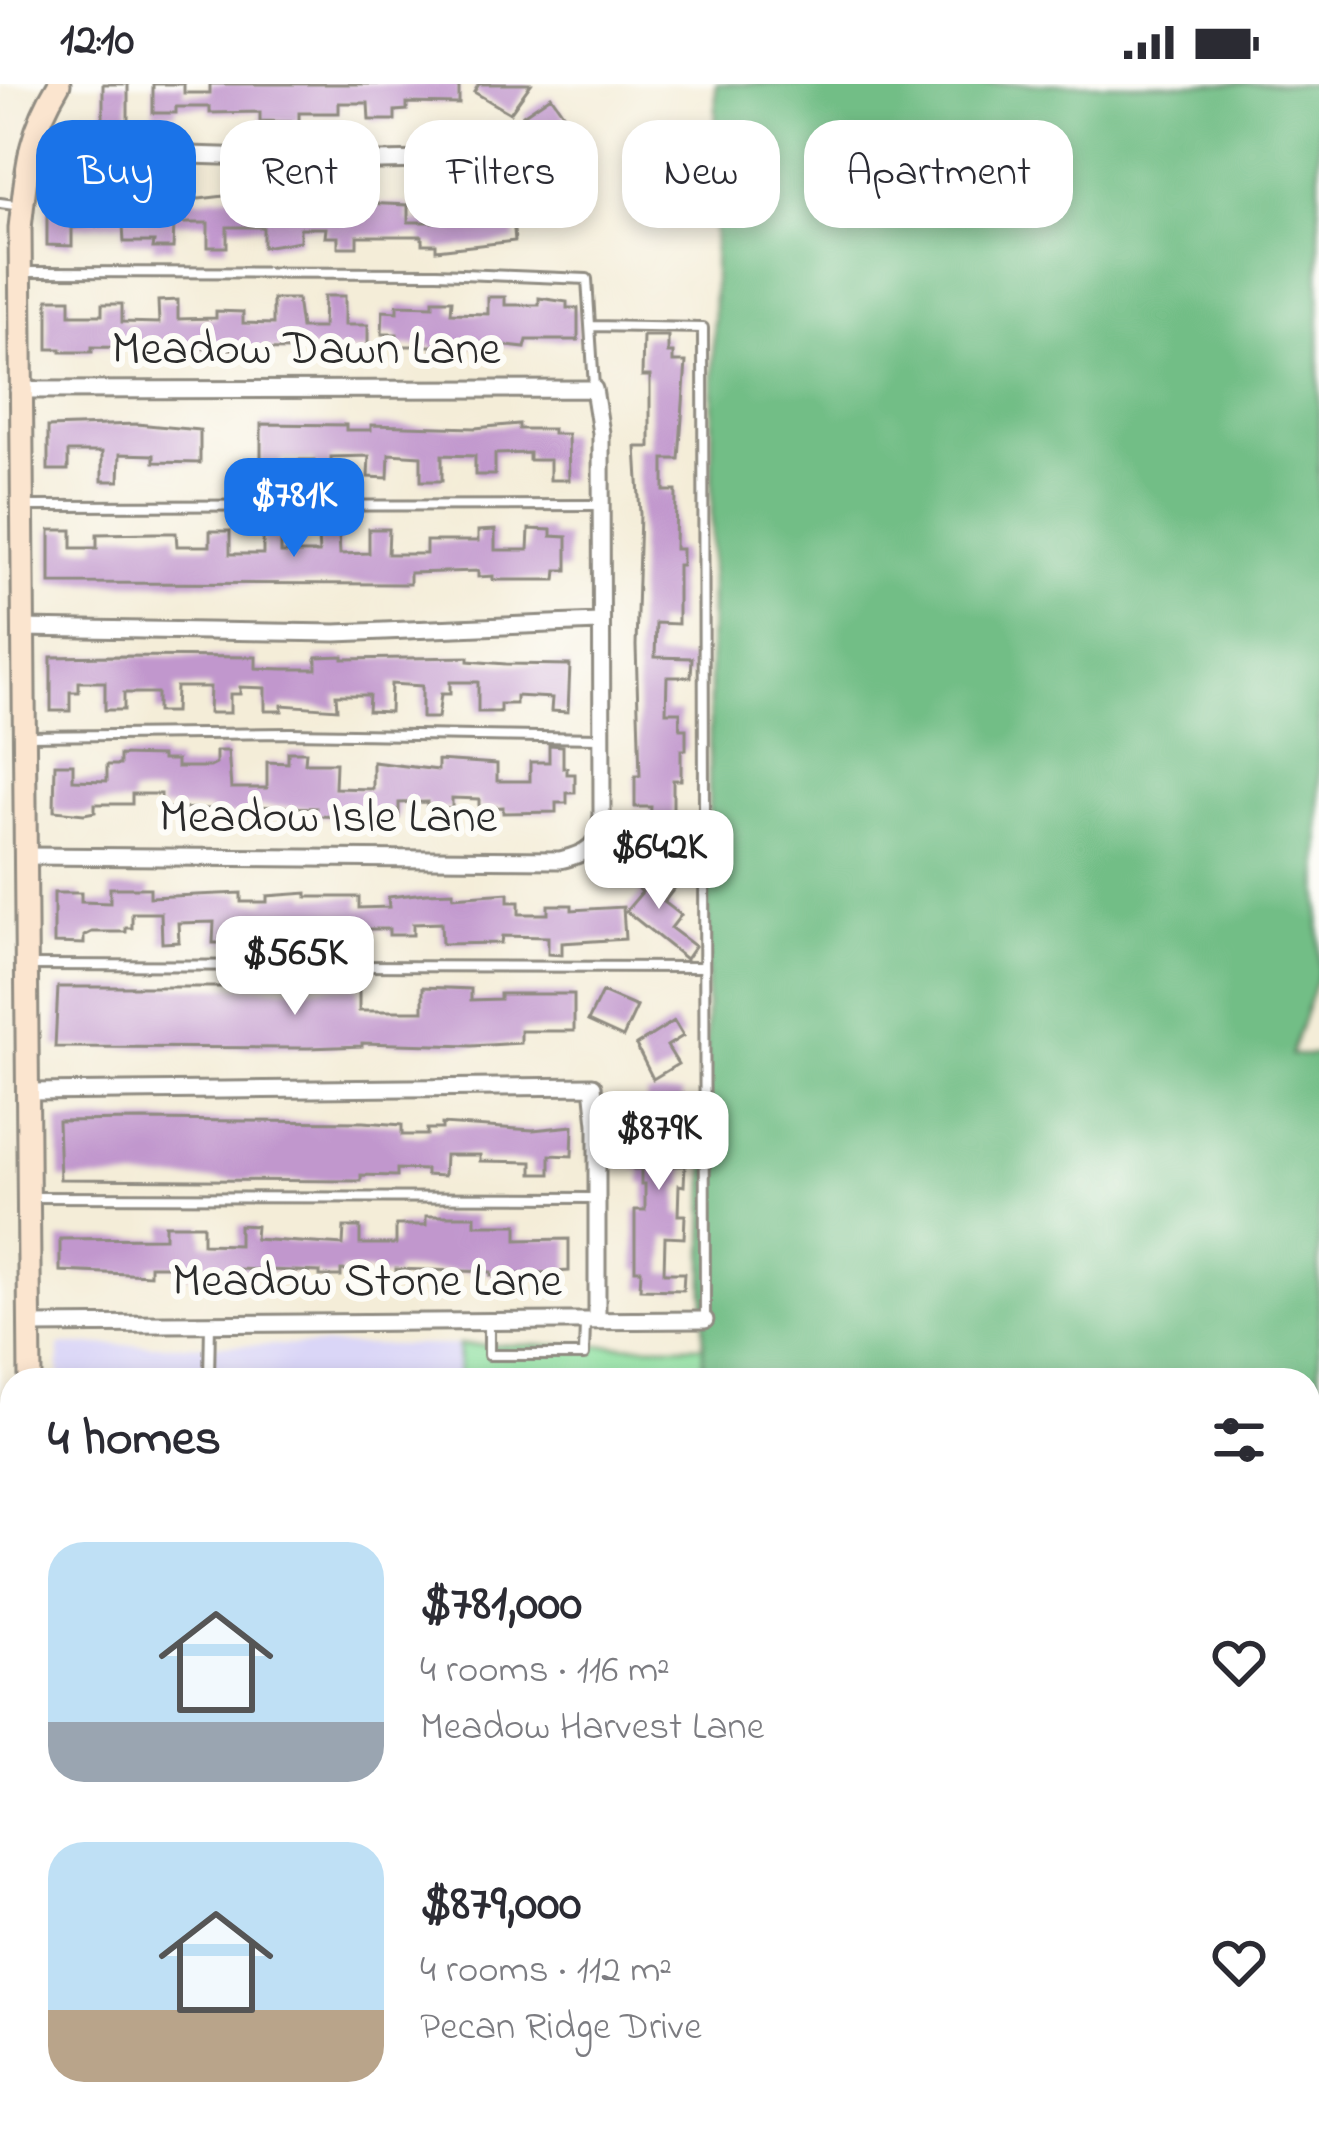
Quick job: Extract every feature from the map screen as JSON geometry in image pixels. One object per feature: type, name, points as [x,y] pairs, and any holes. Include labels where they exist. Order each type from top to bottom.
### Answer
[{"type":"street","points":[[30,1368],[20,506],[10,470],[18,390],[19,272],[11,204],[38,119],[59,84]]},
{"type":"street","points":[[28,151],[404,160]]},
{"type":"street","points":[[594,388],[601,433],[601,738]]},
{"type":"street","name":"Meadow Dawn Lane","points":[[18,390],[594,388]]},
{"type":"street","points":[[21,628],[336,632],[599,622]]},
{"type":"street","name":"Meadow Isle Lane","points":[[24,856],[560,860],[586,854],[599,838],[601,738]]},
{"type":"street","points":[[26,1092],[593,1085],[597,1198],[591,1320]]},
{"type":"street","name":"Meadow Stone Lane","points":[[29,1325],[705,1320]]},
{"type":"lane","points":[[19,272],[586,279],[594,388]]},
{"type":"lane","points":[[592,326],[703,328],[705,1320]]},
{"type":"lane","points":[[20,506],[600,505]]},
{"type":"lane","points":[[22,736],[290,733],[601,738]]},
{"type":"lane","points":[[25,965],[704,967]]},
{"type":"lane","points":[[28,1197],[597,1198]]},
{"type":"lane","points":[[489,1321],[489,1355],[584,1355],[591,1320]]},
{"type":"lane","points":[[208,1368],[210,1323]]},
{"type":"shaded area","points":[[59,1345],[459,1345],[459,1368],[59,1368]]},
{"type":"green space","points":[[716,84],[1319,84],[1319,972],[1291,1055],[1319,1055],[1319,1368],[703,1368],[715,228],[780,228],[780,120],[716,120]]},
{"type":"green space","points":[[459,1345],[703,1346],[703,1368],[459,1368]]},
{"type":"building","points":[[103,84],[128,84],[128,120],[103,120]]},
{"type":"building","points":[[153,84],[184,84],[184,93],[210,93],[210,84],[459,84],[459,104],[407,103],[407,110],[395,111],[395,120],[369,120],[368,103],[339,103],[339,113],[299,113],[299,120],[260,120],[260,112],[210,113],[210,107],[153,113]]},
{"type":"building","points":[[479,84],[531,84],[510,113],[474,92]]},
{"type":"building","points":[[551,96],[568,120],[526,120],[523,115]]},
{"type":"building","points":[[220,197],[220,228],[227,228],[227,247],[208,247],[208,223],[196,223],[196,198]]},
{"type":"building","points":[[380,204],[404,205],[404,228],[514,228],[515,241],[436,250],[436,244],[422,244],[422,236],[357,236],[357,247],[338,247],[338,237],[325,237],[326,228],[380,228]]},
{"type":"building","points":[[47,228],[72,228],[72,246],[47,245]]},
{"type":"building","points":[[123,228],[174,228],[173,248],[153,248],[154,242],[124,242]]},
{"type":"building","points":[[263,228],[300,228],[300,241],[263,247]]},
{"type":"building","points":[[324,296],[345,296],[345,325],[368,325],[368,351],[48,349],[48,299],[70,299],[70,315],[102,315],[102,304],[122,304],[122,322],[159,323],[158,301],[178,300],[178,319],[216,318],[216,311],[243,312],[243,323],[273,324],[273,299],[297,299],[301,328],[323,328]]},
{"type":"building","points":[[488,297],[505,297],[505,305],[539,305],[539,298],[567,302],[567,308],[578,308],[578,340],[527,340],[525,348],[478,343],[466,346],[466,351],[432,350],[432,346],[397,346],[397,334],[382,334],[383,311],[397,312],[397,305],[433,306],[433,300],[452,300],[451,313],[488,314]]},
{"type":"building","points":[[643,336],[668,336],[673,362],[686,362],[679,459],[664,459],[664,491],[676,491],[675,549],[682,549],[678,624],[656,623],[655,657],[692,658],[691,677],[667,677],[666,712],[680,712],[680,729],[686,729],[681,780],[673,780],[673,816],[682,816],[682,854],[648,854],[651,807],[635,807],[635,776],[640,776],[636,447],[650,447],[650,376],[642,376]]},
{"type":"building","points":[[137,424],[200,430],[200,463],[154,462],[154,455],[120,454],[119,481],[102,481],[102,452],[68,452],[68,470],[48,470],[48,427]]},
{"type":"building","points":[[261,424],[346,425],[346,430],[371,430],[371,425],[475,428],[519,424],[519,429],[553,429],[553,434],[568,434],[569,480],[550,480],[550,460],[529,460],[529,453],[495,454],[495,475],[475,475],[475,456],[442,455],[442,481],[421,481],[421,456],[389,454],[388,478],[368,477],[369,456],[331,457],[331,483],[314,483],[314,460],[282,460],[282,476],[261,476]]},
{"type":"building","points":[[263,527],[281,527],[281,553],[319,553],[318,536],[339,535],[340,554],[369,553],[369,529],[389,529],[388,554],[426,554],[426,541],[478,541],[478,531],[495,530],[495,550],[528,550],[529,529],[551,530],[551,536],[567,537],[567,570],[557,570],[556,580],[493,580],[493,576],[478,577],[478,571],[410,573],[410,584],[50,583],[50,530],[72,530],[72,548],[97,548],[97,534],[156,533],[176,533],[177,546],[210,546],[210,531],[230,531],[230,554],[263,554]]},
{"type":"building","points":[[343,656],[468,657],[468,661],[506,664],[570,665],[568,712],[551,711],[552,698],[516,696],[516,704],[500,704],[500,712],[478,712],[478,682],[450,682],[450,694],[441,694],[438,718],[422,718],[422,686],[391,684],[390,712],[368,711],[369,695],[336,695],[337,709],[282,705],[282,711],[265,711],[265,688],[240,687],[240,694],[230,694],[230,713],[209,713],[210,687],[176,687],[175,712],[157,712],[157,693],[124,693],[124,710],[105,710],[105,682],[79,682],[79,692],[70,692],[70,711],[51,711],[51,657],[256,657],[256,668],[283,669],[316,669],[316,657]]},
{"type":"building","points":[[549,745],[563,746],[563,768],[575,774],[575,793],[567,793],[567,803],[556,803],[556,812],[503,813],[503,807],[479,808],[479,799],[452,798],[452,809],[427,808],[427,802],[399,803],[399,818],[316,816],[316,808],[254,806],[254,812],[225,816],[225,812],[210,809],[161,808],[161,794],[132,794],[132,804],[95,804],[95,812],[84,814],[54,811],[55,764],[73,764],[73,780],[107,781],[107,765],[120,765],[120,755],[162,756],[162,760],[177,760],[177,767],[210,767],[216,764],[216,751],[228,751],[231,788],[267,788],[267,762],[288,763],[288,752],[306,752],[305,763],[336,763],[335,788],[373,789],[373,762],[438,770],[438,760],[497,764],[497,781],[530,781],[530,762],[549,762]]},
{"type":"building","points":[[652,868],[676,886],[664,902],[681,915],[671,928],[695,946],[686,959],[626,911],[642,892],[637,887]]},
{"type":"building","points":[[110,888],[150,888],[150,897],[241,893],[241,902],[307,893],[307,897],[359,897],[359,908],[389,907],[388,897],[426,893],[453,892],[453,897],[508,893],[508,902],[519,902],[519,914],[548,914],[548,905],[572,905],[572,910],[623,907],[625,939],[562,943],[562,955],[548,954],[548,937],[502,936],[501,943],[442,944],[441,923],[413,924],[413,935],[389,935],[389,929],[322,929],[322,923],[284,923],[284,940],[236,937],[236,943],[213,943],[214,922],[178,923],[179,942],[162,943],[161,913],[132,913],[132,928],[126,932],[92,932],[84,936],[84,944],[54,943],[54,893],[81,893],[81,902],[110,903]]},
{"type":"building","points":[[58,987],[359,987],[359,1011],[423,1011],[423,987],[471,989],[471,1000],[500,999],[500,994],[574,994],[574,1031],[521,1031],[521,1043],[472,1046],[55,1047]]},
{"type":"building","points":[[602,992],[637,1007],[623,1037],[588,1021]]},
{"type":"building","points":[[674,1021],[683,1036],[667,1046],[678,1064],[653,1079],[636,1045]]},
{"type":"building","points":[[682,1093],[684,1132],[667,1133],[666,1166],[685,1166],[678,1215],[685,1215],[684,1238],[665,1237],[664,1273],[684,1273],[683,1290],[640,1289],[641,1270],[635,1270],[635,1210],[645,1210],[645,1184],[641,1184],[641,1169],[634,1169],[635,1144],[647,1144],[646,1094]]},
{"type":"building","points":[[58,1121],[363,1122],[402,1125],[402,1135],[427,1135],[427,1129],[442,1129],[442,1124],[533,1130],[573,1126],[572,1156],[550,1155],[550,1174],[532,1174],[532,1162],[445,1155],[444,1176],[397,1169],[397,1176],[361,1175],[361,1181],[60,1179]]},
{"type":"building","points":[[426,1216],[475,1216],[475,1225],[517,1225],[517,1240],[569,1239],[569,1271],[491,1276],[491,1272],[396,1269],[396,1276],[374,1276],[374,1271],[341,1270],[341,1276],[320,1276],[320,1272],[238,1269],[238,1275],[177,1276],[177,1266],[150,1266],[150,1275],[60,1271],[60,1239],[165,1238],[165,1225],[203,1225],[203,1244],[239,1245],[239,1225],[256,1226],[255,1239],[343,1245],[344,1227],[360,1227],[360,1244],[396,1244],[396,1225],[426,1225]]}]
